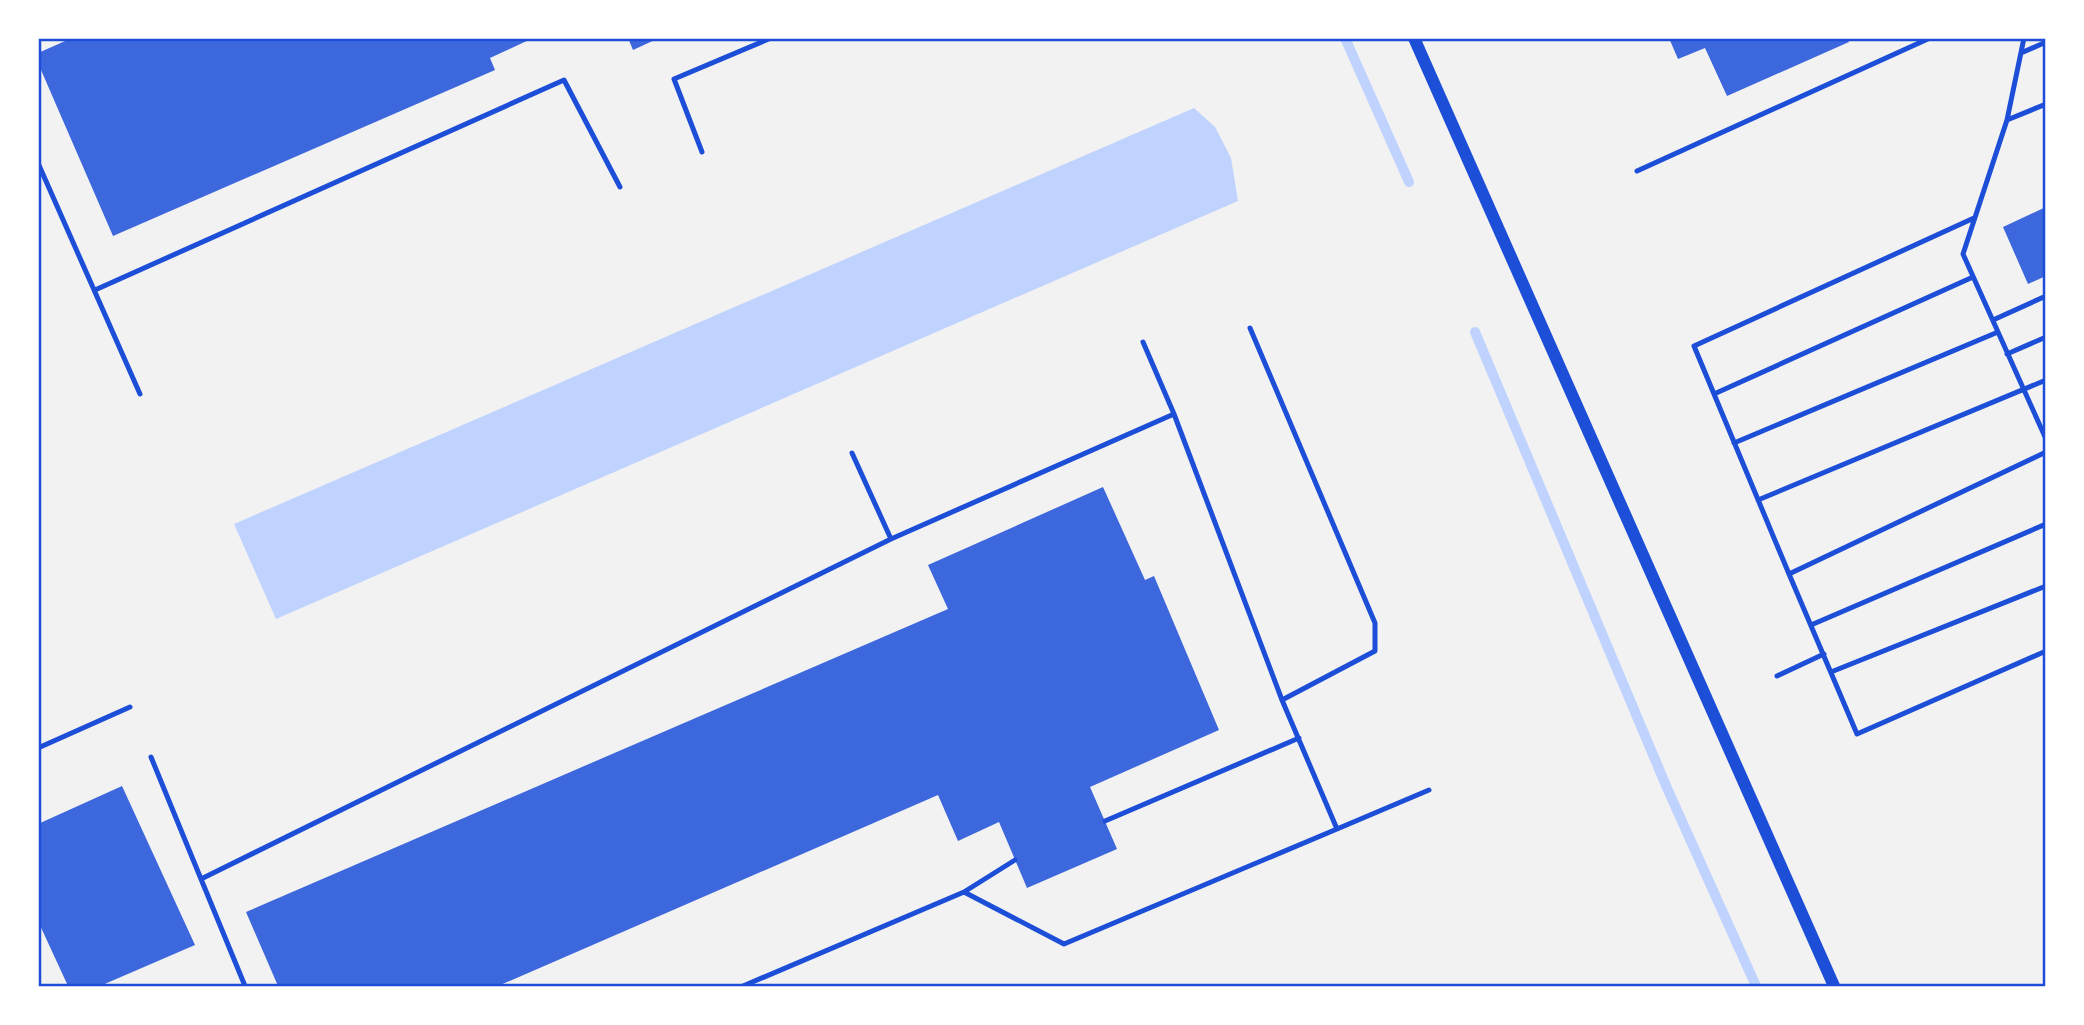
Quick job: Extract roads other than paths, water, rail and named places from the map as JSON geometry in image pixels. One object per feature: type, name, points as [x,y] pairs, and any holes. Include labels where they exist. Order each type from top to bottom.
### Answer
[{"type":"street","points":[[1414,38],[1834,986]]},
{"type":"lane","points":[[702,152],[674,79],[771,38]]},
{"type":"lane","points":[[1637,171],[1930,38]]},
{"type":"lane","points":[[2024,38],[2007,120],[1963,254],[2046,439]]},
{"type":"lane","points":[[2021,53],[2046,42]]},
{"type":"lane","points":[[95,290],[564,80],[620,187]]},
{"type":"lane","points":[[2007,120],[2046,104]]},
{"type":"lane","points":[[38,163],[140,394]]},
{"type":"lane","points":[[1974,218],[1694,346],[1857,734],[2046,651]]},
{"type":"lane","points":[[1714,394],[1973,277]]},
{"type":"lane","points":[[1993,320],[2046,296]]},
{"type":"lane","points":[[1250,328],[1375,623],[1375,651],[1282,701]]},
{"type":"lane","points":[[1734,443],[1998,332]]},
{"type":"lane","points":[[2007,354],[2046,337]]},
{"type":"lane","points":[[1143,342],[1174,414],[1282,701],[1337,829]]},
{"type":"lane","points":[[1759,500],[2046,380]]},
{"type":"lane","points":[[201,879],[891,539],[1174,414]]},
{"type":"lane","points":[[1789,574],[2046,452]]},
{"type":"lane","points":[[852,453],[891,539]]},
{"type":"lane","points":[[1811,625],[2046,524]]},
{"type":"lane","points":[[1831,672],[2046,586]]},
{"type":"lane","points":[[1777,676],[1824,654]]},
{"type":"lane","points":[[38,748],[130,707]]},
{"type":"lane","points":[[1105,821],[1299,738]]},
{"type":"lane","points":[[151,757],[245,986]]},
{"type":"lane","points":[[964,892],[1064,944],[1429,790]]},
{"type":"lane","points":[[743,986],[964,892],[1015,860]]},
{"type":"water","points":[[1194,108],[1215,127],[1231,158],[1238,201],[276,619],[234,524]]},
{"type":"waterway","points":[[1345,38],[1409,182]]},
{"type":"waterway","points":[[1475,332],[1667,788],[1756,986]]}]
